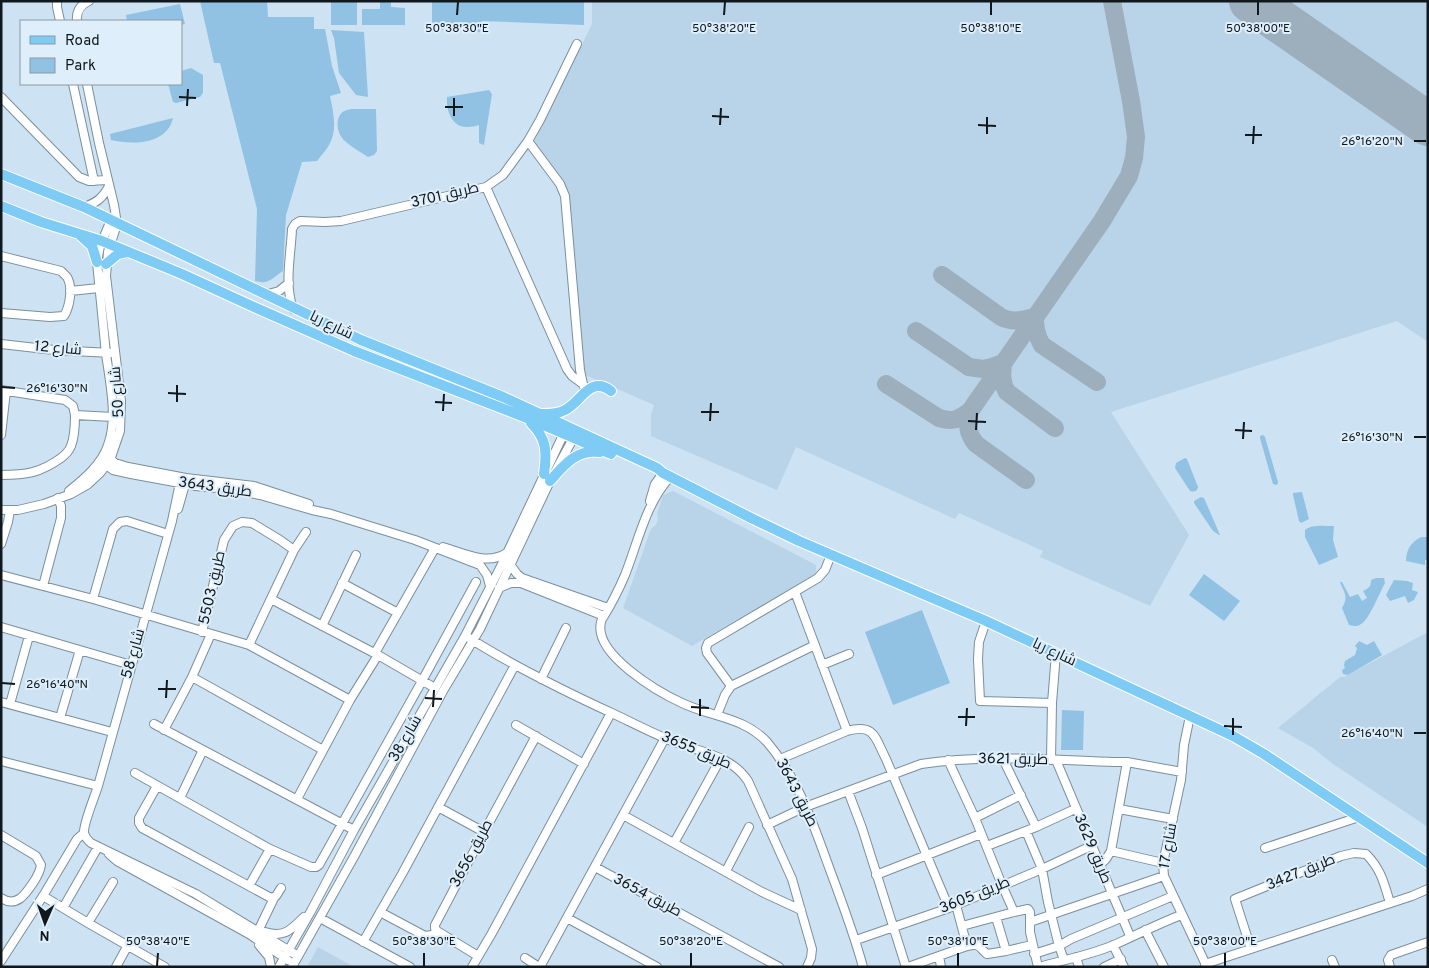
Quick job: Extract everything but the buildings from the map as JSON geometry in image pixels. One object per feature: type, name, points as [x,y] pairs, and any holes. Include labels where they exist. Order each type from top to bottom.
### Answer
[{"type":"main road","name":"شارع ريا","points":[[1,174],[84,207],[361,340],[502,397],[537,413],[609,453],[654,472],[667,475]]},
{"type":"main road","name":"شارع ريا","points":[[1,206],[41,222],[106,243],[182,274],[254,308],[354,351],[657,468],[751,518],[831,555],[986,621],[1233,736],[1428,863]]},
{"type":"main road","points":[[74,232],[84,237],[102,263],[118,254],[127,252]]},
{"type":"main road","points":[[537,413],[548,414],[564,411],[584,388],[600,386],[611,391]]},
{"type":"main road","points":[[527,418],[538,430],[544,442],[547,478]]},
{"type":"main road","points":[[547,478],[579,454],[594,451],[609,453]]},
{"type":"street","points":[[57,1],[56,7],[60,20]]},
{"type":"street","points":[[77,20],[77,13],[80,7],[89,1]]},
{"type":"street","name":"طريق 3701","points":[[293,308],[289,283],[292,229],[298,222],[303,220],[341,221],[486,187],[503,175],[528,140],[577,44]]},
{"type":"street","points":[[73,85],[94,181]]},
{"type":"street","points":[[88,85],[98,143],[114,205],[114,222]]},
{"type":"street","points":[[1,97],[79,177],[84,180],[108,183]]},
{"type":"street","points":[[528,140],[560,184],[565,196],[584,388]]},
{"type":"street","points":[[84,207],[100,200],[105,194],[108,183]]},
{"type":"street","points":[[486,187],[567,369],[584,388]]},
{"type":"street","name":"شارع 50","points":[[105,460],[111,436],[113,417],[99,288],[106,243],[114,222]]},
{"type":"street","points":[[1,256],[61,271],[67,278],[70,291],[67,311],[64,316],[50,317],[1,313]]},
{"type":"street","name":"شارع 50","points":[[60,498],[105,460],[118,438],[121,423],[118,374],[106,276],[102,263]]},
{"type":"street","points":[[265,295],[278,291],[289,283]]},
{"type":"street","points":[[70,291],[99,288]]},
{"type":"street","name":"شارع 12","points":[[1,344],[115,354]]},
{"type":"street","points":[[109,375],[118,374]]},
{"type":"street","points":[[1,436],[4,390],[65,400],[73,406],[75,415],[74,434],[71,448],[66,454],[47,468],[31,473],[1,475]]},
{"type":"street","name":"شارع 50","points":[[75,415],[113,417]]},
{"type":"street","name":"شارع 38","points":[[292,965],[320,918],[443,691],[473,640],[507,553],[570,433]]},
{"type":"street","name":"طريق 3643","points":[[105,460],[113,470],[124,473],[249,492],[331,514],[415,540],[480,565],[494,587]]},
{"type":"street","points":[[494,587],[520,583],[604,616],[624,577],[650,508],[655,484],[667,475]]},
{"type":"street","name":"شارع 38","points":[[279,967],[435,688],[494,587],[510,564],[547,478]]},
{"type":"street","name":"شارع 58","points":[[84,833],[183,481]]},
{"type":"street","points":[[1,544],[8,522],[5,510],[18,510],[60,498],[61,518],[43,586]]},
{"type":"street","points":[[93,599],[113,529],[117,524],[127,521],[168,534]]},
{"type":"street","name":"طريق 5503","points":[[202,632],[224,540],[234,526],[242,522],[252,523],[294,550]]},
{"type":"street","points":[[249,645],[294,550],[306,532]]},
{"type":"street","name":"طريق 3643","points":[[415,540],[422,540],[484,559],[495,559],[507,553]]},
{"type":"street","points":[[297,799],[434,548]]},
{"type":"street","points":[[322,626],[356,555]]},
{"type":"street","points":[[730,686],[708,653],[706,648],[708,644],[818,578],[828,565],[831,555]]},
{"type":"street","points":[[510,564],[522,578],[608,608]]},
{"type":"street","points":[[1,575],[93,599],[249,645],[350,700]]},
{"type":"street","name":"شارع 38","points":[[270,849],[311,867],[319,865],[476,582]]},
{"type":"street","points":[[342,583],[398,613]]},
{"type":"street","points":[[795,592],[847,731]]},
{"type":"street","points":[[271,599],[376,654],[435,688]]},
{"type":"street","name":"طريق 3643","points":[[604,616],[600,627],[605,644],[618,662],[660,692],[682,703],[737,721],[752,729],[780,759],[806,807],[856,940],[863,967]]},
{"type":"street","points":[[986,621],[979,642],[980,701],[1052,703]]},
{"type":"street","points":[[1,627],[131,665]]},
{"type":"street","points":[[541,679],[566,628]]},
{"type":"street","points":[[164,730],[192,677],[211,634]]},
{"type":"street","points":[[10,704],[29,636]]},
{"type":"street","name":"طريق 3655","points":[[465,636],[541,679],[666,738],[730,762],[743,773],[748,780],[792,879],[812,949],[807,967]]},
{"type":"street","points":[[717,715],[730,686],[815,645]]},
{"type":"street","points":[[60,718],[80,650]]},
{"type":"street","points":[[822,665],[849,654]]},
{"type":"street","name":"طريق 3629","points":[[1056,654],[1052,703],[1053,760],[1130,936]]},
{"type":"street","points":[[363,942],[515,665]]},
{"type":"street","points":[[192,677],[323,750]]},
{"type":"street","points":[[1,702],[112,732]]},
{"type":"street","points":[[472,967],[611,713]]},
{"type":"street","name":"شارع 17","points":[[1190,716],[1184,745],[1182,772],[1163,864],[1164,876],[1206,965]]},
{"type":"street","points":[[154,724],[354,830]]},
{"type":"street","points":[[516,725],[584,764]]},
{"type":"street","points":[[780,759],[847,731],[857,728],[864,728],[870,731],[875,737],[893,774],[926,856],[962,926],[967,946]]},
{"type":"street","name":"طريق 3656","points":[[437,931],[435,928],[437,921],[536,736]]},
{"type":"street","name":"طريق 3654","points":[[525,958],[539,967],[666,738]]},
{"type":"street","points":[[180,798],[203,750]]},
{"type":"street","points":[[674,843],[720,758]]},
{"type":"street","points":[[1003,759],[1036,827]]},
{"type":"street","name":"طريق 3621","points":[[767,825],[806,807],[893,774],[921,764],[948,760],[1003,759],[1127,762],[1182,772]]},
{"type":"street","points":[[948,760],[975,818],[1014,912]]},
{"type":"street","points":[[1,761],[98,786]]},
{"type":"street","points":[[1099,866],[1111,851],[1127,762]]},
{"type":"street","points":[[135,773],[270,849],[249,886]]},
{"type":"street","points":[[156,786],[139,818],[142,828],[274,898]]},
{"type":"street","points":[[848,791],[862,828],[892,927],[911,966],[967,946],[978,945],[987,954],[1032,945]]},
{"type":"street","points":[[975,818],[1021,795]]},
{"type":"street","points":[[438,807],[484,832]]},
{"type":"street","points":[[1119,808],[1173,820]]},
{"type":"street","points":[[987,846],[1075,809]]},
{"type":"street","points":[[623,816],[762,892],[802,910]]},
{"type":"street","points":[[1265,848],[1359,817]]},
{"type":"street","points":[[726,871],[749,827]]},
{"type":"street","points":[[1026,831],[1042,869],[1048,902],[1064,960]]},
{"type":"street","points":[[1,961],[77,839],[84,833],[88,840],[117,861],[249,934],[292,965]]},
{"type":"street","points":[[876,875],[981,834]]},
{"type":"street","points":[[1,835],[36,856],[41,865],[38,874],[22,898],[11,902],[1,898]]},
{"type":"street","name":"طريق 3605","points":[[856,940],[953,907],[1091,846]]},
{"type":"street","points":[[63,908],[102,849]]},
{"type":"street","points":[[102,849],[196,894],[298,956]]},
{"type":"street","points":[[1111,851],[1163,864]]},
{"type":"street","name":"طريق 3427","points":[[1251,949],[1235,899],[1341,856],[1354,853],[1366,854],[1375,863],[1384,882],[1390,903]]},
{"type":"street","name":"طريق 3654","points":[[595,867],[780,967]]},
{"type":"street","points":[[1030,922],[1164,876]]},
{"type":"street","points":[[88,923],[113,882]]},
{"type":"street","points":[[259,930],[274,898],[281,888]]},
{"type":"street","points":[[1206,965],[1428,889]]},
{"type":"street","points":[[43,896],[165,967]]},
{"type":"street","points":[[1034,954],[1059,946],[1071,939],[1173,896]]},
{"type":"street","points":[[962,926],[1028,910],[1032,945],[1038,967],[1113,945],[1181,915]]},
{"type":"street","points":[[245,924],[274,935],[284,934],[311,911]]},
{"type":"street","points":[[380,912],[422,935],[429,936],[437,931],[478,956]]},
{"type":"street","points":[[996,917],[1006,951]]},
{"type":"street","points":[[320,918],[410,967]]},
{"type":"street","points":[[567,918],[657,967]]},
{"type":"street","points":[[1145,930],[1164,967]]},
{"type":"street","points":[[249,934],[269,957],[271,967]]},
{"type":"street","points":[[1390,967],[1388,960],[1391,955],[1428,942]]},
{"type":"street","points":[[116,967],[128,945]]},
{"type":"street","points":[[1104,967],[1123,963],[1113,945]]},
{"type":"street","points":[[939,956],[942,967]]},
{"type":"street","points":[[1076,956],[1079,967]]},
{"type":"shaded area","points":[[592,1],[1428,1],[1428,342],[1397,321],[1111,412],[1189,535],[1150,606],[1040,557],[1043,551],[959,513],[955,519],[796,447],[777,490],[651,436],[651,415],[654,405],[583,374],[568,190],[534,142],[592,24]]},
{"type":"shaded area","points":[[673,491],[816,565],[816,574],[692,646],[623,608],[651,529],[656,525],[657,514],[663,495]]},
{"type":"shaded area","points":[[1428,632],[1428,827],[1333,764],[1313,748],[1278,728],[1340,677],[1344,677]]},
{"type":"shaded area","points":[[318,947],[354,967],[307,967]]},
{"type":"green space","points":[[200,1],[267,1],[268,17],[314,17],[314,29],[325,29],[332,66],[341,93],[330,96],[334,127],[329,145],[317,161],[302,162],[286,215],[283,271],[264,282],[255,281],[257,209],[220,63],[214,63]]},
{"type":"green space","points":[[331,1],[357,1],[357,25],[331,25]]},
{"type":"green space","points":[[380,1],[391,1],[391,7],[405,8],[405,25],[362,25],[362,9],[380,9]]},
{"type":"green space","points":[[432,1],[584,1],[584,25],[482,21],[480,32],[432,29]]},
{"type":"green space","points":[[180,4],[185,24],[182,25],[182,20],[127,20],[126,15]]},
{"type":"green space","points":[[331,30],[364,32],[368,97],[356,95],[339,73]]},
{"type":"green space","points":[[191,68],[203,75],[203,93],[200,97],[176,103],[173,102],[168,85],[182,85],[182,71]]},
{"type":"green space","points":[[489,90],[492,94],[484,145],[479,143],[479,125],[462,126],[454,121],[449,113],[447,97]]},
{"type":"green space","points":[[351,109],[376,109],[377,151],[374,155],[368,157],[347,143],[341,136],[338,129],[338,118],[342,113]]},
{"type":"green space","points":[[173,118],[164,134],[148,141],[119,142],[111,140],[110,134]]},
{"type":"green space","points":[[1263,435],[1278,482],[1277,485],[1273,484],[1260,438]]},
{"type":"green space","points":[[1185,458],[1198,487],[1195,491],[1190,491],[1175,468],[1176,463]]},
{"type":"green space","points":[[1302,492],[1309,519],[1301,523],[1293,493]]},
{"type":"green space","points":[[1201,497],[1204,498],[1220,535],[1213,531],[1194,503],[1194,501]]},
{"type":"green space","points":[[1315,526],[1334,526],[1333,540],[1338,557],[1319,565],[1305,537],[1305,530]]},
{"type":"green space","points":[[1421,537],[1428,537],[1428,560],[1425,560],[1425,565],[1406,561],[1410,547],[1414,541]]},
{"type":"green space","points":[[1204,574],[1240,601],[1224,621],[1189,595]]},
{"type":"green space","points":[[1384,578],[1385,583],[1371,612],[1360,625],[1349,625],[1342,608],[1345,597],[1340,582],[1342,582],[1350,597],[1358,594],[1362,601],[1367,598],[1363,591],[1369,587],[1371,580]]},
{"type":"green space","points":[[1394,580],[1413,583],[1412,590],[1418,592],[1414,600],[1408,603],[1405,596],[1390,601],[1386,595]]},
{"type":"green space","points":[[922,610],[950,683],[893,705],[865,632]]},
{"type":"green space","points":[[1359,641],[1367,645],[1374,641],[1382,655],[1348,675],[1343,674],[1342,670],[1345,668],[1345,661],[1355,655],[1357,648],[1355,646]]},
{"type":"green space","points":[[1062,710],[1084,711],[1083,750],[1061,750]]},
{"type":"taxiway","points":[[1026,480],[976,444],[969,432],[969,416],[970,411],[1102,221],[1129,176],[1134,158],[1136,137],[1112,1]]},
{"type":"taxiway","points":[[1406,109],[1428,120]]},
{"type":"taxiway","points":[[942,275],[1005,319],[1021,320],[1034,317]]},
{"type":"taxiway","points":[[1035,316],[1036,331],[1042,345],[1097,382]]},
{"type":"taxiway","points":[[916,331],[969,367],[983,369],[1003,363],[1002,374],[1007,392],[1055,428]]},
{"type":"taxiway","points":[[886,384],[939,418],[955,419],[970,411]]},
{"type":"runway","points":[[1251,1],[1428,124]]}]
